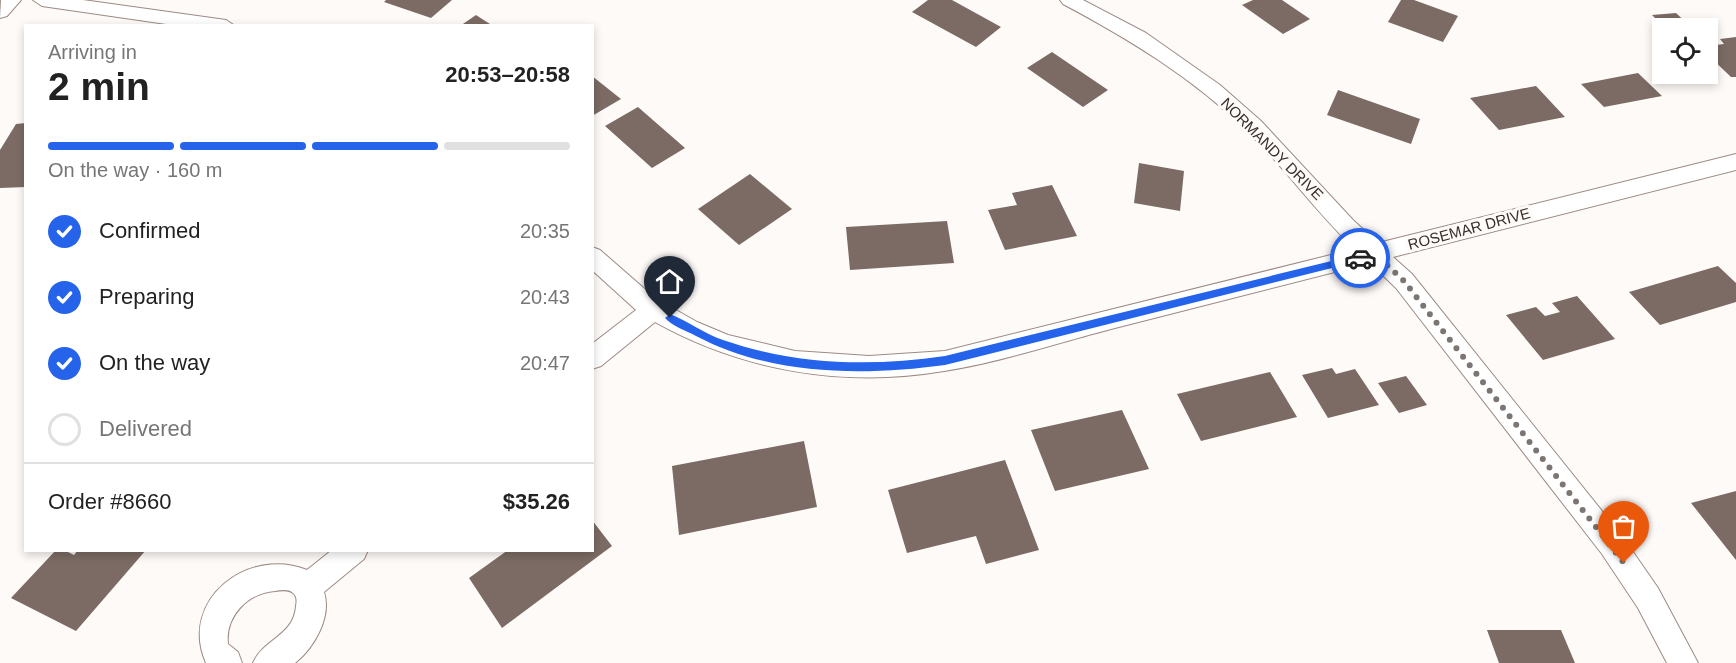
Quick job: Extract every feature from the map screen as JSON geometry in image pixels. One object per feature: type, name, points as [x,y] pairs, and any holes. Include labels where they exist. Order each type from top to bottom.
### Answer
[{"type":"street","points":[[0,12],[12,0]]},
{"type":"street","points":[[42,0],[212,24]]},
{"type":"street","name":"NORMANDY DRIVE","points":[[1069,0],[1139,37],[1213,90],[1254,126],[1345,226],[1404,281],[1612,545],[1648,598],[1683,663]]},
{"type":"street","name":"ROSEMAR DRIVE","points":[[594,258],[654,309],[719,343],[782,360],[841,368],[898,367],[945,361],[1736,162]]},
{"type":"street","points":[[594,356],[654,309]]},
{"type":"street","points":[[307,588],[352,552]]},
{"type":"street","points":[[227,663],[215,650],[213,635],[216,620],[225,604],[253,580],[277,575],[298,579],[307,588],[311,600],[311,615],[305,630],[295,644],[268,663]]},
{"type":"building","points":[[386,0],[452,0],[431,18],[384,2]]},
{"type":"building","points":[[928,0],[952,0],[1001,27],[976,47],[912,12]]},
{"type":"building","points":[[1253,0],[1282,0],[1310,19],[1283,34],[1242,5]]},
{"type":"building","points":[[1401,0],[1414,0],[1458,16],[1443,42],[1388,22]]},
{"type":"building","points":[[1676,13],[1681,18],[1655,18],[1652,15]]},
{"type":"building","points":[[476,15],[490,24],[463,24]]},
{"type":"building","points":[[1736,37],[1736,77],[1731,77],[1718,65],[1718,45],[1724,44],[1720,39]]},
{"type":"building","points":[[1052,52],[1108,90],[1083,107],[1027,68]]},
{"type":"building","points":[[1638,73],[1662,96],[1604,107],[1581,84]]},
{"type":"building","points":[[594,78],[621,99],[594,115]]},
{"type":"building","points":[[1536,86],[1565,117],[1499,130],[1470,98]]},
{"type":"building","points":[[1338,90],[1420,119],[1411,144],[1327,115]]},
{"type":"building","points":[[638,107],[685,148],[652,168],[605,126]]},
{"type":"building","points":[[24,123],[24,187],[0,188],[0,150],[16,124]]},
{"type":"building","points":[[1139,163],[1184,171],[1180,211],[1134,203]]},
{"type":"building","points":[[750,174],[792,209],[739,245],[698,209]]},
{"type":"building","points":[[1052,185],[1077,236],[1005,250],[988,210],[1017,205],[1012,193]]},
{"type":"building","points":[[947,221],[954,263],[850,270],[846,227]]},
{"type":"building","points":[[1718,266],[1736,283],[1736,302],[1660,325],[1629,292]]},
{"type":"building","points":[[1577,296],[1615,339],[1543,360],[1506,315],[1536,307],[1545,316],[1560,312],[1552,303]]},
{"type":"building","points":[[1332,368],[1336,374],[1355,369],[1379,405],[1328,418],[1302,375]]},
{"type":"building","points":[[1270,372],[1297,417],[1201,441],[1177,394]]},
{"type":"building","points":[[1406,376],[1427,405],[1399,413],[1378,383]]},
{"type":"building","points":[[1122,410],[1149,469],[1055,491],[1031,430]]},
{"type":"building","points":[[804,441],[817,507],[679,535],[672,466]]},
{"type":"building","points":[[1005,460],[1039,550],[986,564],[976,536],[907,553],[888,490]]},
{"type":"building","points":[[1736,491],[1736,560],[1691,503]]},
{"type":"building","points":[[594,523],[612,546],[502,628],[469,578],[505,552],[594,552]]},
{"type":"building","points":[[54,552],[68,552],[74,555],[76,552],[144,552],[76,631],[11,598]]},
{"type":"building","points":[[1487,630],[1561,630],[1575,663],[1499,663]]},
{"type":"way so far","points":[[1360,258],[1375,254],[1404,281],[1624,563]]},
{"type":"route","points":[[670,318],[719,343],[782,360],[841,368],[898,367],[945,361],[1360,258]]}]
